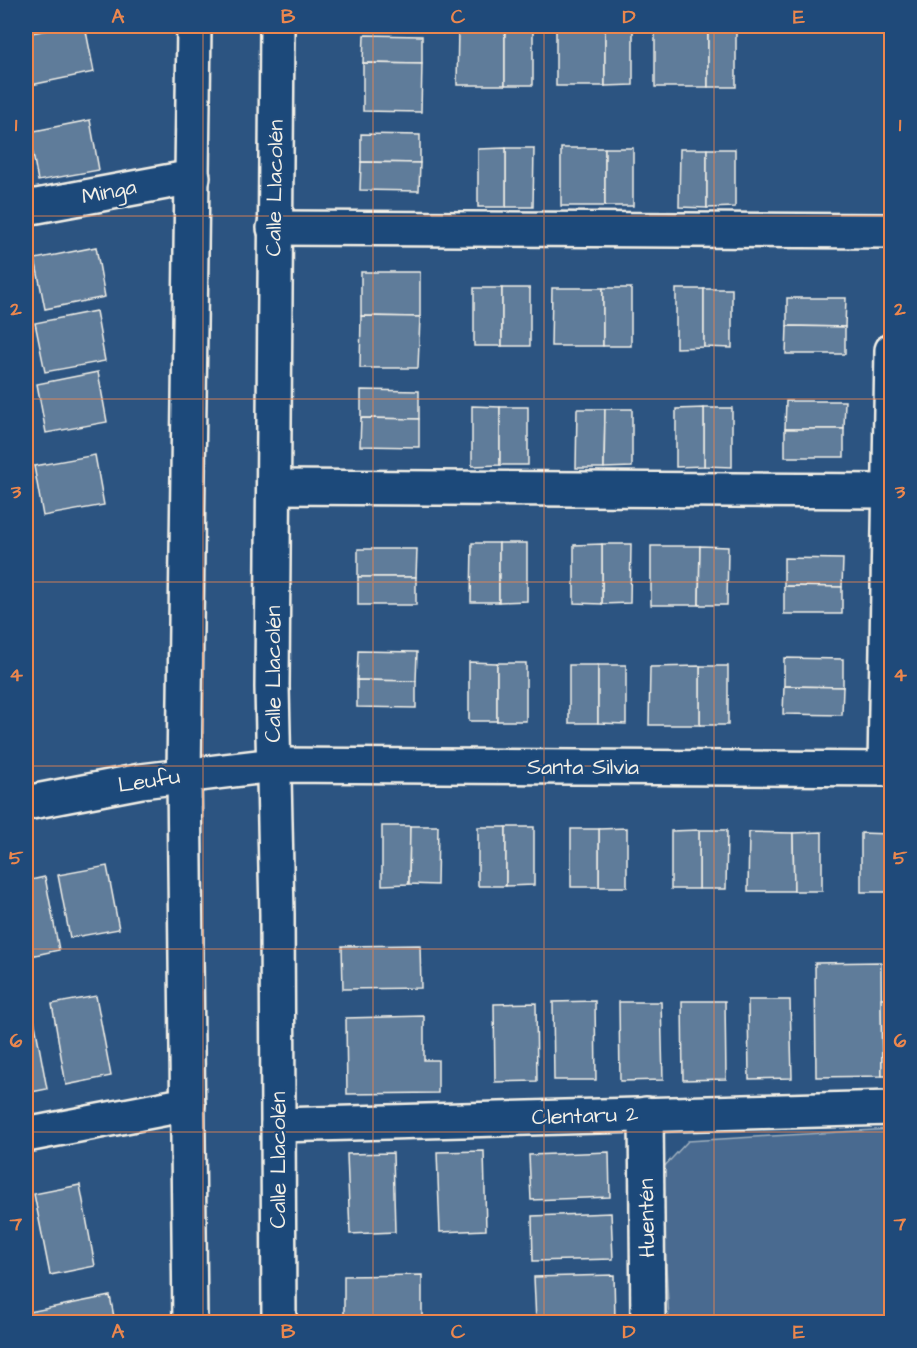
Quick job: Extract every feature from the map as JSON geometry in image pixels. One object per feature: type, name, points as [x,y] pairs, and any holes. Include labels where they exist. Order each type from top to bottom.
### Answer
[{"type":"street","points":[[190,1323],[184,775],[194,26]]},
{"type":"street","name":"Calle Llacolén","points":[[277,26],[272,687],[279,1323]]},
{"type":"street","name":"Minga","points":[[26,208],[193,177]]},
{"type":"street","points":[[274,228],[891,231]]},
{"type":"street","points":[[888,769],[891,350]]},
{"type":"street","points":[[274,487],[889,491]]},
{"type":"street","name":"Leufu","points":[[26,803],[184,775],[274,765]]},
{"type":"street","name":"Santa Silvia","points":[[274,765],[888,769]]},
{"type":"street","points":[[26,1135],[188,1104]]},
{"type":"street","name":"Clentaru 2","points":[[278,1125],[891,1108]]},
{"type":"street","name":"Huentén","points":[[646,1114],[648,1323]]},
{"type":"shaded area","points":[[891,1129],[891,1322],[669,1322],[661,1170],[688,1141]]},
{"type":"building","points":[[70,26],[85,26],[94,72],[26,86],[26,34]]},
{"type":"building","points":[[655,26],[689,26],[689,28],[708,29],[708,87],[655,87]]},
{"type":"building","points":[[458,27],[505,27],[505,85],[457,85]]},
{"type":"building","points":[[505,27],[533,27],[533,85],[505,85]]},
{"type":"building","points":[[556,27],[605,27],[605,86],[556,86]]},
{"type":"building","points":[[605,27],[633,27],[633,85],[605,86]]},
{"type":"building","points":[[736,28],[736,87],[708,87],[708,29]]},
{"type":"building","points":[[364,35],[422,36],[422,64],[363,63]]},
{"type":"building","points":[[363,63],[422,64],[421,112],[363,111]]},
{"type":"building","points":[[90,120],[99,170],[38,181],[29,132]]},
{"type":"building","points":[[361,134],[420,135],[420,163],[361,162]]},
{"type":"building","points":[[506,148],[534,148],[533,207],[506,207]]},
{"type":"building","points":[[506,148],[506,207],[478,207],[478,149]]},
{"type":"building","points":[[561,148],[605,148],[605,206],[561,206]]},
{"type":"building","points":[[605,148],[633,148],[633,206],[605,206]]},
{"type":"building","points":[[680,149],[707,149],[707,208],[679,207]]},
{"type":"building","points":[[707,149],[735,149],[735,207],[707,208]]},
{"type":"building","points":[[361,162],[420,163],[419,191],[360,190]]},
{"type":"building","points":[[96,247],[105,297],[45,309],[35,259]]},
{"type":"building","points":[[361,272],[420,272],[420,317],[361,316]]},
{"type":"building","points":[[474,288],[502,288],[502,346],[474,346]]},
{"type":"building","points":[[502,288],[530,288],[530,346],[502,346]]},
{"type":"building","points":[[552,288],[603,288],[603,346],[551,346]]},
{"type":"building","points":[[603,288],[631,288],[631,346],[603,346]]},
{"type":"building","points":[[676,289],[704,289],[704,347],[676,348]]},
{"type":"building","points":[[704,289],[732,289],[732,348],[704,347]]},
{"type":"building","points":[[787,298],[846,298],[845,327],[787,326]]},
{"type":"building","points":[[96,311],[105,361],[45,372],[35,323]]},
{"type":"building","points":[[361,316],[420,317],[418,368],[360,368]]},
{"type":"building","points":[[787,326],[845,327],[845,354],[786,354]]},
{"type":"building","points":[[98,372],[107,422],[46,433],[37,384]]},
{"type":"building","points":[[361,390],[419,391],[419,419],[361,418]]},
{"type":"building","points":[[786,401],[845,401],[844,429],[785,429]]},
{"type":"building","points":[[472,406],[500,407],[500,465],[472,466]]},
{"type":"building","points":[[500,407],[528,407],[528,465],[500,465]]},
{"type":"building","points":[[704,408],[732,408],[732,467],[704,466]]},
{"type":"building","points":[[704,408],[704,466],[676,467],[676,409]]},
{"type":"building","points":[[577,409],[605,409],[604,468],[576,468]]},
{"type":"building","points":[[605,409],[632,409],[632,467],[604,468]]},
{"type":"building","points":[[361,418],[419,419],[419,447],[360,446]]},
{"type":"building","points":[[785,429],[844,429],[844,457],[785,457]]},
{"type":"building","points":[[95,455],[104,505],[43,516],[34,466]]},
{"type":"building","points":[[472,543],[499,543],[499,602],[471,602]]},
{"type":"building","points":[[499,543],[527,543],[527,601],[499,602]]},
{"type":"building","points":[[602,544],[631,544],[630,603],[602,604]]},
{"type":"building","points":[[602,544],[602,604],[574,603],[574,545]]},
{"type":"building","points":[[651,546],[700,546],[699,605],[651,605]]},
{"type":"building","points":[[700,546],[728,547],[727,605],[699,605]]},
{"type":"building","points":[[358,549],[417,549],[416,577],[358,577]]},
{"type":"building","points":[[784,558],[843,559],[842,587],[784,586]]},
{"type":"building","points":[[358,577],[416,577],[416,605],[358,605]]},
{"type":"building","points":[[784,586],[842,587],[842,614],[784,614]]},
{"type":"building","points":[[358,651],[417,652],[416,681],[357,680]]},
{"type":"building","points":[[784,658],[843,659],[843,687],[784,686]]},
{"type":"building","points":[[469,662],[497,663],[497,721],[469,721]]},
{"type":"building","points":[[497,663],[526,663],[526,721],[497,721]]},
{"type":"building","points":[[569,665],[598,665],[598,723],[569,723]]},
{"type":"building","points":[[598,665],[626,665],[626,724],[598,723]]},
{"type":"building","points":[[700,666],[728,666],[728,725],[700,725]]},
{"type":"building","points":[[700,666],[700,725],[649,725],[650,667]]},
{"type":"building","points":[[357,680],[416,681],[416,708],[357,707]]},
{"type":"building","points":[[784,686],[843,687],[842,715],[783,714]]},
{"type":"building","points":[[382,826],[410,826],[409,884],[382,885]]},
{"type":"building","points":[[410,826],[438,826],[437,885],[409,884]]},
{"type":"building","points":[[478,827],[506,827],[506,886],[478,886]]},
{"type":"building","points":[[506,827],[534,827],[534,885],[506,886]]},
{"type":"building","points":[[627,828],[627,887],[599,887],[599,829]]},
{"type":"building","points":[[571,829],[599,829],[599,887],[571,887]]},
{"type":"building","points":[[699,830],[727,830],[726,889],[699,889]]},
{"type":"building","points":[[699,830],[699,889],[671,889],[671,831]]},
{"type":"building","points":[[749,832],[793,833],[794,891],[748,891]]},
{"type":"building","points":[[822,832],[822,891],[794,891],[793,833]]},
{"type":"building","points":[[861,833],[889,834],[889,892],[861,892]]},
{"type":"building","points":[[889,834],[892,834],[892,892],[889,892]]},
{"type":"building","points":[[107,866],[119,929],[70,938],[58,875]]},
{"type":"building","points":[[45,877],[59,950],[26,957],[26,881]]},
{"type":"building","points":[[420,945],[421,988],[343,989],[342,946]]},
{"type":"building","points":[[881,962],[882,1076],[816,1077],[815,963]]},
{"type":"building","points":[[96,996],[111,1076],[66,1085],[52,1004]]},
{"type":"building","points":[[881,998],[892,998],[892,1076],[882,1076]]},
{"type":"building","points":[[748,1000],[790,1000],[792,1078],[749,1079]]},
{"type":"building","points":[[595,1001],[596,1080],[554,1080],[553,1002]]},
{"type":"building","points":[[682,1001],[725,1001],[726,1079],[683,1080]]},
{"type":"building","points":[[619,1002],[661,1002],[663,1080],[620,1081]]},
{"type":"building","points":[[536,1003],[537,1081],[495,1082],[494,1004]]},
{"type":"building","points":[[32,1008],[47,1089],[26,1093],[26,1009]]},
{"type":"building","points":[[424,1016],[424,1060],[438,1060],[438,1093],[347,1094],[346,1018]]},
{"type":"building","points":[[484,1151],[486,1230],[440,1232],[437,1152]]},
{"type":"building","points":[[609,1152],[610,1197],[531,1200],[529,1155]]},
{"type":"building","points":[[393,1153],[395,1232],[350,1234],[347,1154]]},
{"type":"building","points":[[80,1185],[95,1266],[50,1275],[34,1194]]},
{"type":"building","points":[[611,1213],[613,1259],[533,1261],[532,1216]]},
{"type":"building","points":[[26,1253],[30,1279],[26,1280]]},
{"type":"building","points":[[422,1275],[422,1319],[344,1319],[344,1276]]},
{"type":"building","points":[[614,1275],[615,1320],[536,1322],[534,1277]]},
{"type":"building","points":[[110,1296],[115,1322],[31,1322],[29,1312]]}]
